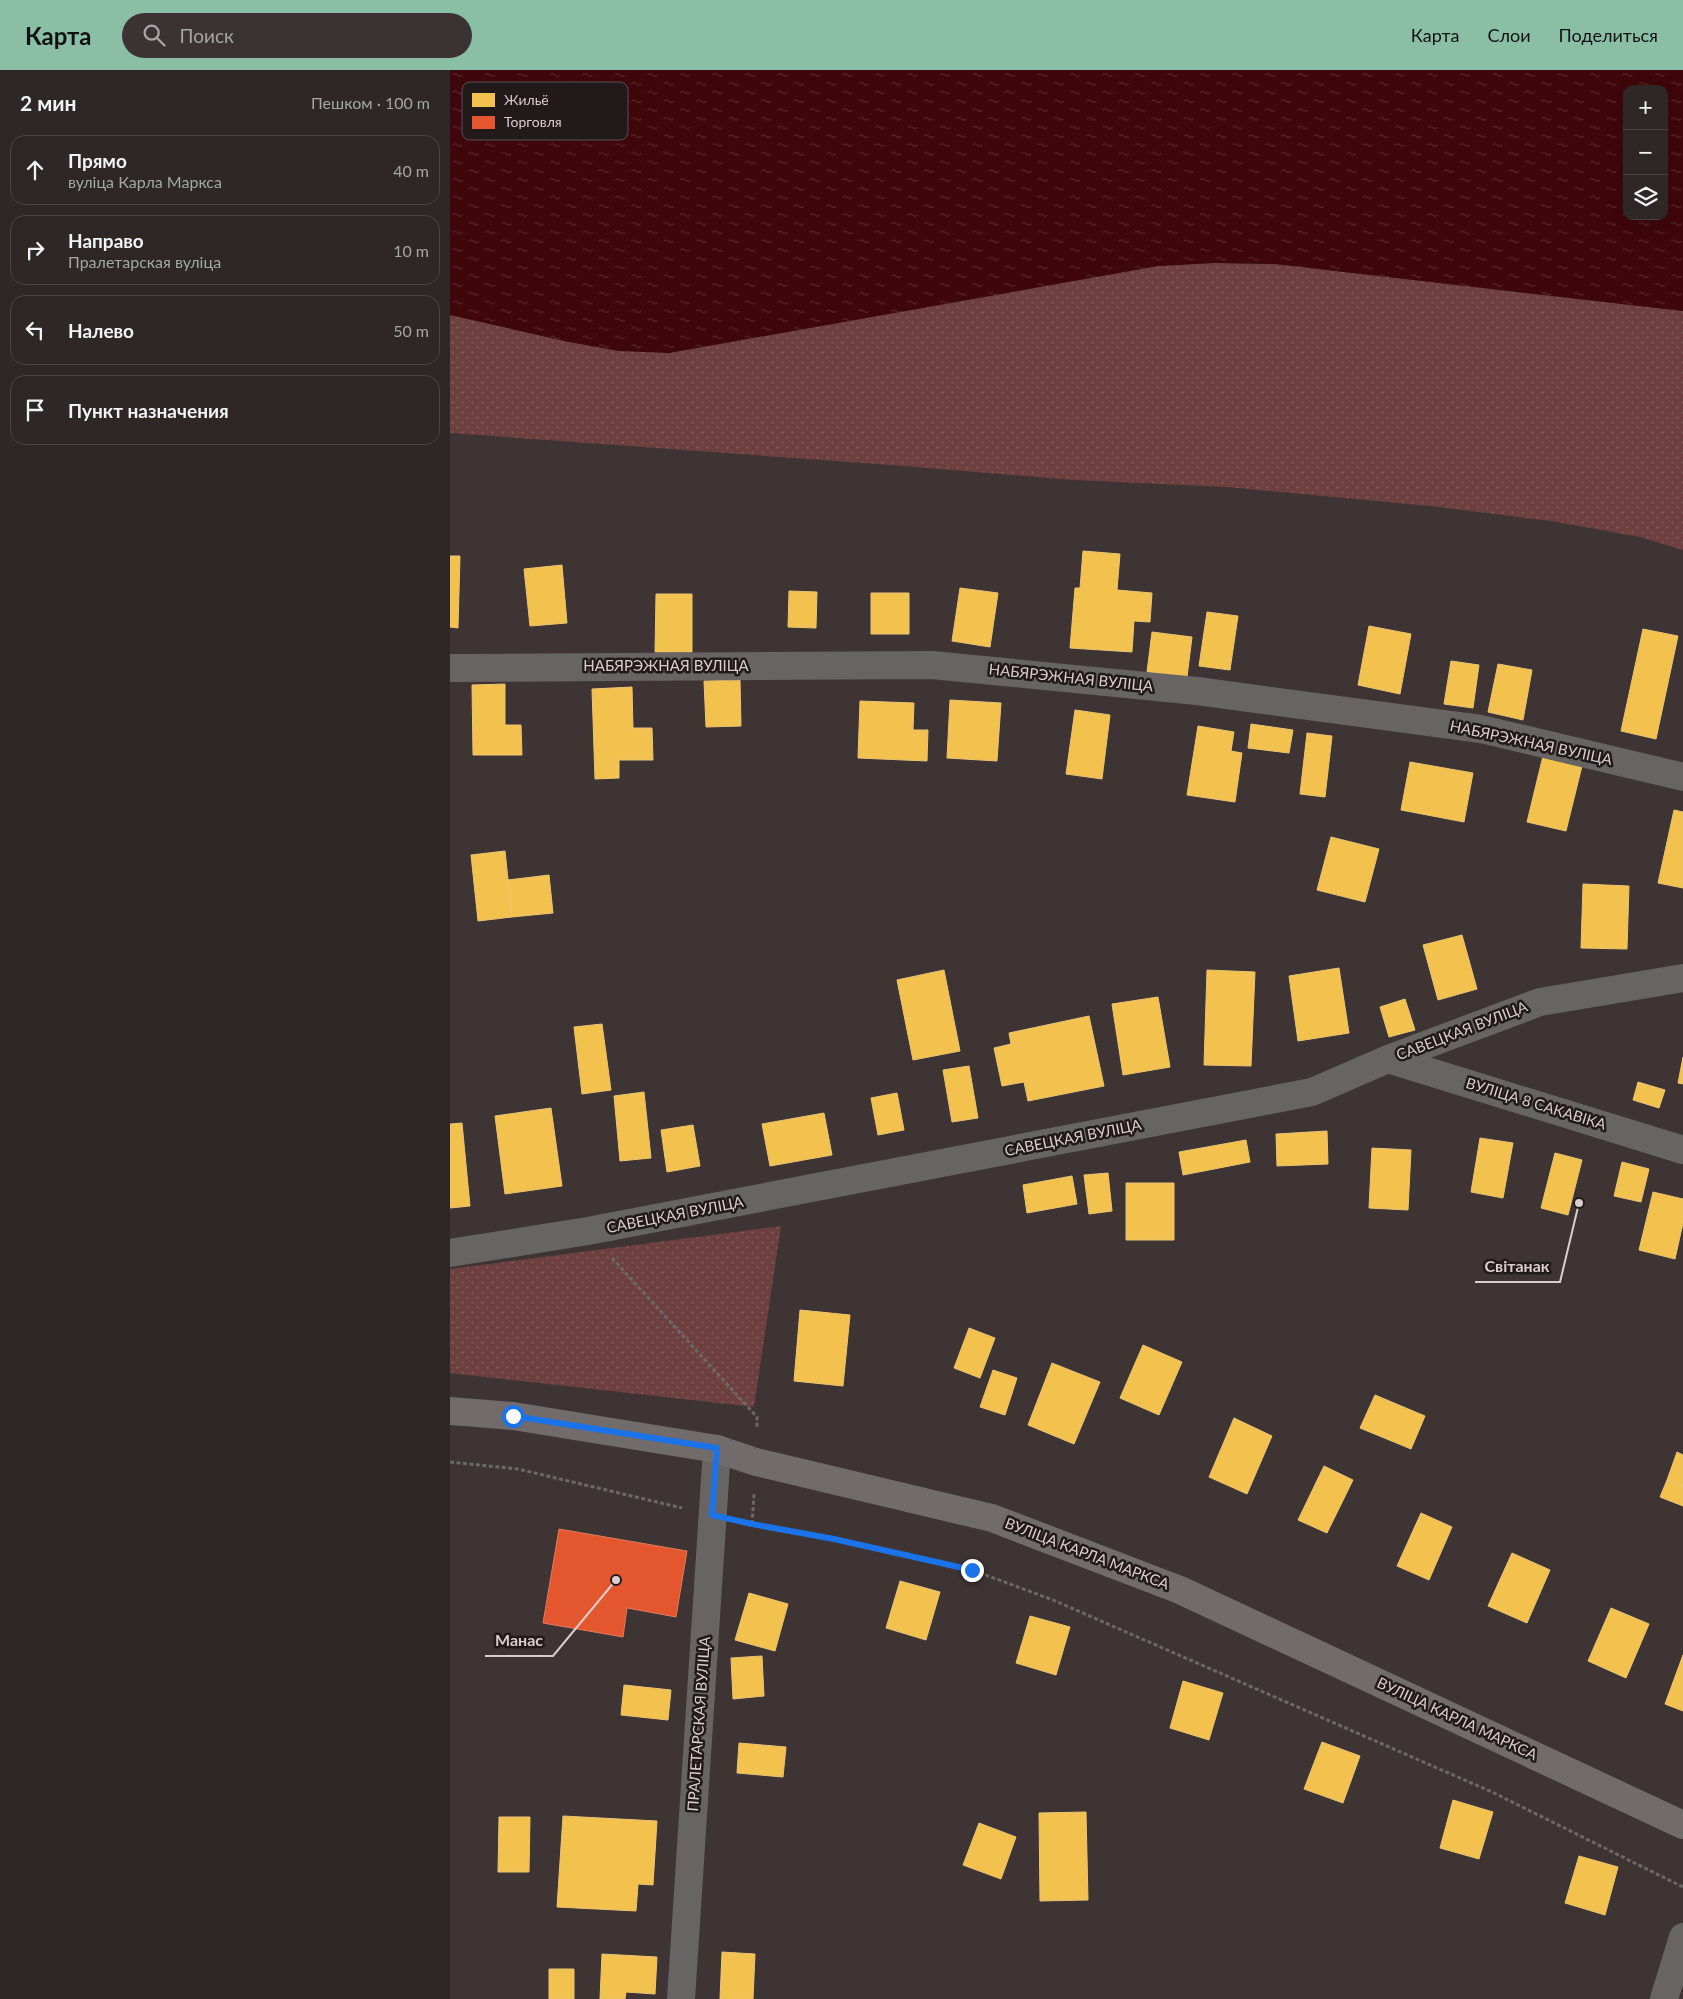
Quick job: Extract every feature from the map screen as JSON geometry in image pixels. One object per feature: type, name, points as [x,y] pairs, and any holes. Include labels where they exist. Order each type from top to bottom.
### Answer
[{"type":"main road","name":"ВУЛІЦА КАРЛА МАРКСА","points":[[450,1411],[513,1416],[717,1448],[756,1462],[992,1518],[1180,1590],[1682,1821]]},
{"type":"street","name":"НАБЯРЭЖНАЯ ВУЛІЦА","points":[[450,668],[932,664],[1197,691],[1481,729],[1683,777]]},
{"type":"street","name":"САВЕЦКАЯ ВУЛІЦА","points":[[450,1253],[588,1232],[1312,1092],[1388,1059],[1540,1002],[1683,978]]},
{"type":"street","name":"ВУЛІЦА 8 САКАВІКА","points":[[1388,1059],[1683,1150]]},
{"type":"street","name":"ПРАЛЕТАРСКАЯ ВУЛІЦА","points":[[681,1999],[717,1448]]},
{"type":"street","points":[[1664,1999],[1683,1937]]},
{"type":"path","points":[[588,1232],[757,1417]]},
{"type":"path","points":[[450,1462],[518,1469],[752,1524],[834,1539],[972,1570],[1053,1600],[1492,1792],[1683,1887]]},
{"type":"shaded area","points":[[1215,263],[1275,264],[1683,311],[1683,550],[1640,537],[1551,521],[1430,506],[1226,487],[1074,480],[450,433],[450,315],[569,342],[669,353],[1158,266]]},
{"type":"shaded area","points":[[781,1226],[754,1407],[450,1373],[450,1269]]},
{"type":"water","points":[[450,70],[1683,70],[1683,311],[1275,264],[1215,263],[1158,266],[669,353],[619,351],[569,342],[450,315]]},
{"type":"building: Жильё","points":[[1083,551],[1120,554],[1117,590],[1152,593],[1150,622],[1134,621],[1132,652],[1070,648],[1075,588],[1080,588]]},
{"type":"building: Жильё","points":[[450,556],[460,556],[458,628],[450,627]]},
{"type":"building: Жильё","points":[[562,565],[567,623],[530,626],[524,569]]},
{"type":"building: Жильё","points":[[960,588],[998,593],[990,647],[952,641]]},
{"type":"building: Жильё","points":[[789,591],[817,592],[816,628],[788,627]]},
{"type":"building: Жильё","points":[[871,593],[909,593],[909,634],[871,634]]},
{"type":"building: Жильё","points":[[656,594],[692,594],[692,652],[655,652]]},
{"type":"building: Жильё","points":[[1207,612],[1238,616],[1230,670],[1199,666]]},
{"type":"building: Жильё","points":[[1369,626],[1411,634],[1400,694],[1358,685]]},
{"type":"building: Жильё","points":[[1643,629],[1678,636],[1656,739],[1621,731]]},
{"type":"building: Жильё","points":[[1152,632],[1192,637],[1187,677],[1147,672]]},
{"type":"building: Жильё","points":[[1451,661],[1479,665],[1473,708],[1444,704]]},
{"type":"building: Жильё","points":[[1498,664],[1532,670],[1523,720],[1488,712]]},
{"type":"building: Жильё","points":[[740,680],[741,726],[706,727],[704,681]]},
{"type":"building: Жильё","points":[[505,684],[505,725],[521,725],[522,755],[473,755],[472,685]]},
{"type":"building: Жильё","points":[[632,687],[633,728],[652,728],[653,760],[619,760],[619,778],[595,779],[592,689]]},
{"type":"building: Жильё","points":[[950,700],[1001,703],[997,761],[947,758]]},
{"type":"building: Жильё","points":[[860,701],[914,703],[913,730],[928,730],[927,761],[858,758]]},
{"type":"building: Жильё","points":[[1075,710],[1110,715],[1102,779],[1066,774]]},
{"type":"building: Жильё","points":[[1251,724],[1293,730],[1289,753],[1248,748]]},
{"type":"building: Жильё","points":[[1198,726],[1234,732],[1231,751],[1242,753],[1235,802],[1187,795]]},
{"type":"building: Жильё","points":[[1307,733],[1332,736],[1325,797],[1300,794]]},
{"type":"building: Жильё","points":[[1543,756],[1582,766],[1566,831],[1527,822]]},
{"type":"building: Жильё","points":[[1410,762],[1473,773],[1464,822],[1401,810]]},
{"type":"building: Жильё","points":[[1674,810],[1683,812],[1683,888],[1658,883]]},
{"type":"building: Жильё","points":[[1331,837],[1379,849],[1365,902],[1317,890]]},
{"type":"building: Жильё","points":[[505,851],[512,917],[478,921],[471,855]]},
{"type":"building: Жильё","points":[[549,875],[553,913],[512,917],[508,880]]},
{"type":"building: Жильё","points":[[1583,884],[1629,886],[1627,949],[1581,948]]},
{"type":"building: Жильё","points":[[1462,935],[1477,989],[1438,1000],[1423,945]]},
{"type":"building: Жильё","points":[[1339,968],[1349,1033],[1298,1041],[1289,976]]},
{"type":"building: Жильё","points":[[944,970],[960,1051],[913,1060],[897,980]]},
{"type":"building: Жильё","points":[[1207,970],[1255,972],[1251,1066],[1204,1065]]},
{"type":"building: Жильё","points":[[1158,997],[1170,1067],[1123,1075],[1112,1004]]},
{"type":"building: Жильё","points":[[1405,999],[1415,1030],[1389,1037],[1380,1007]]},
{"type":"building: Жильё","points":[[1089,1016],[1104,1086],[1028,1101],[1024,1082],[1002,1086],[994,1048],[1011,1044],[1009,1033]]},
{"type":"building: Жильё","points":[[602,1024],[611,1090],[582,1094],[574,1027]]},
{"type":"building: Жильё","points":[[1683,1057],[1683,1084],[1678,1083]]},
{"type":"building: Жильё","points":[[969,1066],[978,1118],[952,1122],[943,1070]]},
{"type":"building: Жильё","points":[[1638,1082],[1665,1090],[1659,1108],[1633,1100]]},
{"type":"building: Жильё","points":[[644,1092],[651,1158],[620,1161],[614,1096]]},
{"type":"building: Жильё","points":[[897,1093],[904,1130],[878,1135],[871,1098]]},
{"type":"building: Жильё","points":[[551,1108],[562,1186],[505,1194],[495,1116]]},
{"type":"building: Жильё","points":[[824,1113],[832,1155],[770,1166],[762,1124]]},
{"type":"building: Жильё","points":[[462,1123],[470,1206],[450,1208],[450,1124]]},
{"type":"building: Жильё","points":[[693,1125],[700,1166],[667,1172],[661,1130]]},
{"type":"building: Жильё","points":[[1327,1131],[1328,1164],[1277,1166],[1276,1134]]},
{"type":"building: Жильё","points":[[1480,1138],[1513,1143],[1503,1198],[1471,1192]]},
{"type":"building: Жильё","points":[[1246,1140],[1250,1162],[1183,1175],[1179,1152]]},
{"type":"building: Жильё","points":[[1372,1148],[1411,1150],[1408,1210],[1369,1208]]},
{"type":"building: Жильё","points":[[1555,1153],[1582,1160],[1568,1215],[1541,1208]]},
{"type":"building: Жильё","points":[[1622,1162],[1649,1169],[1641,1202],[1614,1196]]},
{"type":"building: Жильё","points":[[1108,1173],[1112,1211],[1089,1214],[1084,1175]]},
{"type":"building: Жильё","points":[[1072,1176],[1077,1204],[1027,1213],[1023,1185]]},
{"type":"building: Жильё","points":[[1126,1183],[1174,1183],[1174,1240],[1126,1240]]},
{"type":"building: Жильё","points":[[1653,1192],[1683,1199],[1683,1223],[1675,1259],[1639,1250]]},
{"type":"building: Жильё","points":[[800,1310],[850,1315],[843,1386],[794,1381]]},
{"type":"building: Жильё","points":[[969,1328],[995,1338],[980,1378],[954,1368]]},
{"type":"building: Жильё","points":[[1143,1345],[1182,1362],[1159,1415],[1120,1398]]},
{"type":"building: Жильё","points":[[1052,1363],[1100,1382],[1074,1444],[1028,1425]]},
{"type":"building: Жильё","points":[[993,1370],[1017,1378],[1005,1415],[980,1407]]},
{"type":"building: Жильё","points":[[1375,1395],[1425,1416],[1411,1449],[1360,1428]]},
{"type":"building: Жильё","points":[[1234,1418],[1272,1436],[1247,1494],[1209,1477]]},
{"type":"building: Жильё","points":[[1677,1452],[1683,1455],[1683,1486],[1667,1480]]},
{"type":"building: Жильё","points":[[1324,1466],[1353,1480],[1327,1533],[1298,1520]]},
{"type":"building: Жильё","points":[[1667,1480],[1683,1486],[1683,1506],[1660,1497]]},
{"type":"building: Жильё","points":[[1421,1513],[1452,1527],[1429,1580],[1397,1566]]},
{"type":"building: Жильё","points":[[1512,1553],[1550,1570],[1527,1623],[1488,1606]]},
{"type":"building: Жильё","points":[[900,1581],[940,1592],[926,1640],[886,1628]]},
{"type":"building: Жильё","points":[[749,1593],[788,1604],[775,1651],[735,1640]]},
{"type":"building: Жильё","points":[[1611,1608],[1649,1624],[1626,1678],[1588,1661]]},
{"type":"building: Жильё","points":[[1030,1616],[1070,1627],[1056,1675],[1016,1663]]},
{"type":"building: Жильё","points":[[1683,1655],[1683,1711],[1665,1704]]},
{"type":"building: Жильё","points":[[762,1656],[764,1696],[733,1699],[731,1658]]},
{"type":"building: Жильё","points":[[1183,1681],[1223,1693],[1209,1740],[1170,1728]]},
{"type":"building: Жильё","points":[[624,1685],[671,1690],[668,1720],[621,1715]]},
{"type":"building: Жильё","points":[[1322,1742],[1360,1756],[1343,1803],[1304,1789]]},
{"type":"building: Жильё","points":[[739,1743],[786,1747],[783,1777],[737,1773]]},
{"type":"building: Жильё","points":[[1453,1800],[1493,1812],[1479,1859],[1440,1848]]},
{"type":"building: Жильё","points":[[1086,1812],[1088,1900],[1040,1901],[1039,1813]]},
{"type":"building: Жильё","points":[[563,1816],[657,1821],[653,1885],[638,1884],[636,1911],[557,1907]]},
{"type":"building: Жильё","points":[[499,1817],[530,1817],[529,1872],[498,1872]]},
{"type":"building: Жильё","points":[[979,1823],[1016,1837],[1001,1879],[963,1865]]},
{"type":"building: Жильё","points":[[1579,1856],[1618,1867],[1605,1915],[1565,1903]]},
{"type":"building: Жильё","points":[[722,1952],[755,1954],[753,1999],[720,1999]]},
{"type":"building: Жильё","points":[[602,1954],[657,1957],[655,1994],[626,1992],[625,1999],[600,1999]]},
{"type":"building: Жильё","points":[[549,1969],[574,1969],[574,1999],[549,1999]]},
{"type":"building: Торговля","points":[[559,1529],[687,1551],[676,1617],[627,1608],[623,1637],[543,1623]]},
{"type":"place","name":"Світанак","points":[[1579,1203]]},
{"type":"place","name":"Манас","points":[[616,1580]]},
{"type":"route","points":[[513,1416],[717,1448],[712,1515],[834,1539],[972,1570]]}]
